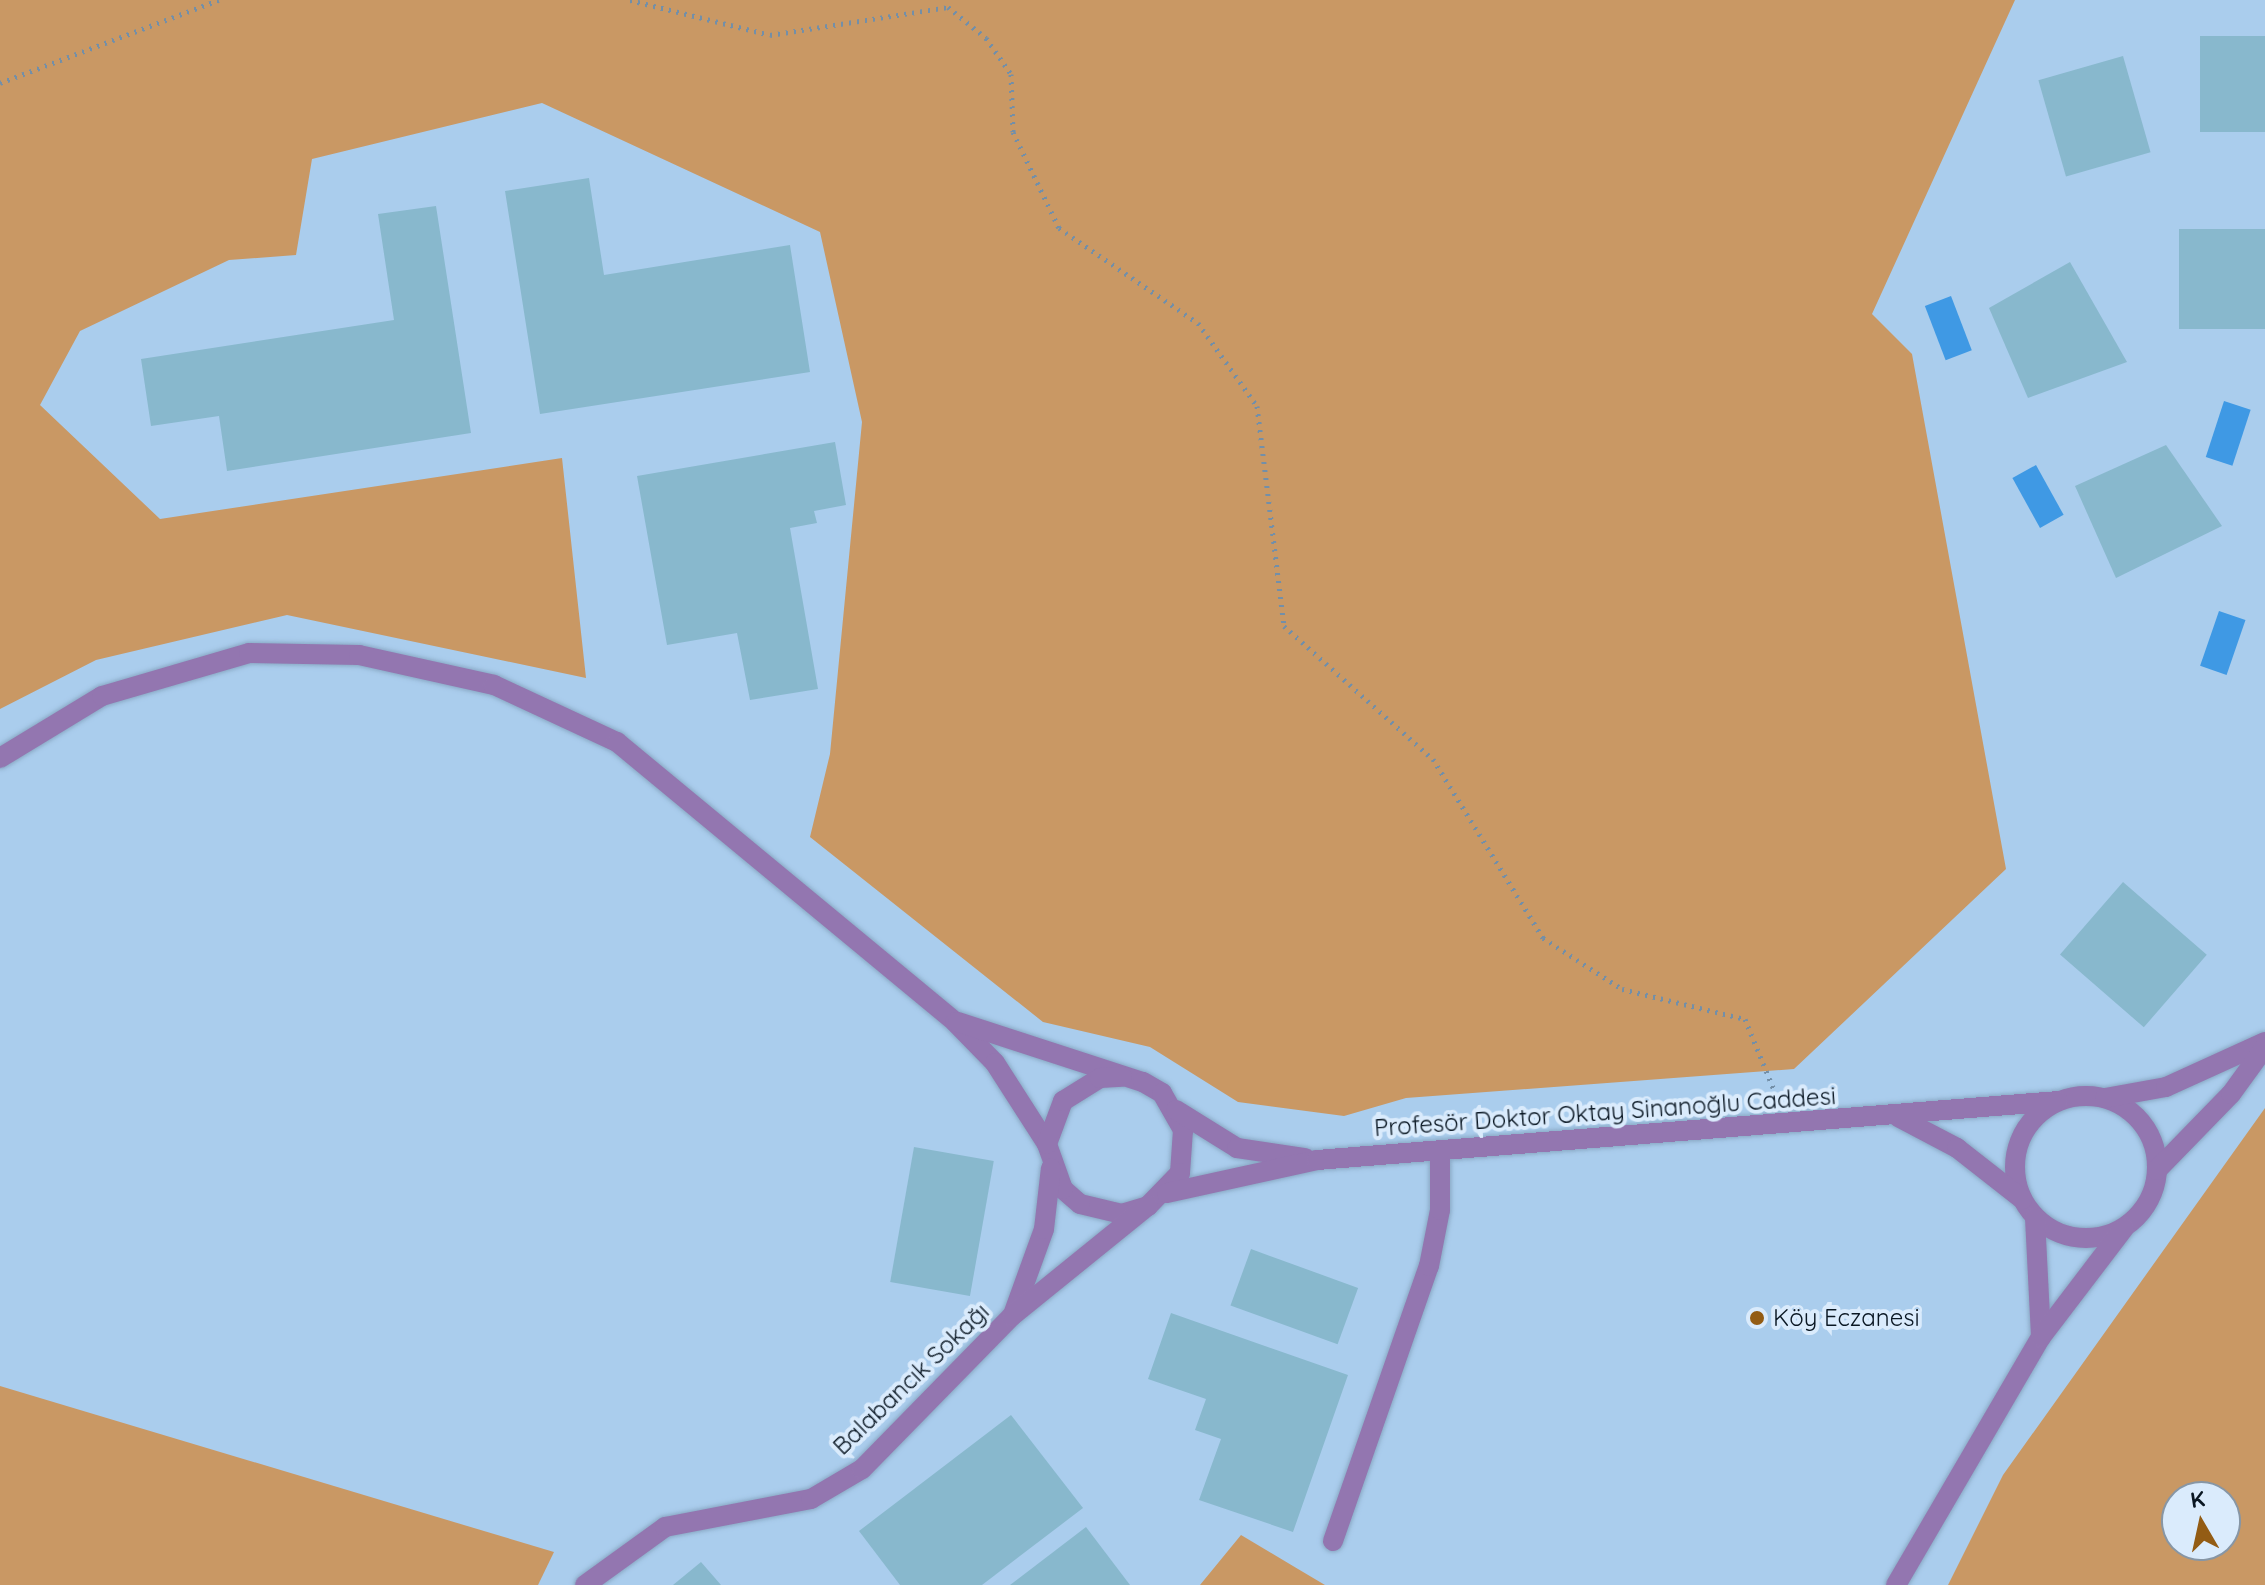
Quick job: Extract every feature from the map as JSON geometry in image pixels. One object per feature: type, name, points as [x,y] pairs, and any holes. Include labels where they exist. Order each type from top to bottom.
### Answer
[{"type":"street","points":[[0,758],[102,696],[249,653],[359,655],[494,685],[617,742],[955,1022],[995,1063],[1047,1144],[1051,1168],[1080,1204],[1122,1214],[1148,1206],[1167,1193],[1185,1152],[1176,1110],[1162,1093],[955,1022]]},
{"type":"street","points":[[2022,1199],[2014,1155],[2038,1114],[2058,1101],[2105,1098],[2166,1087],[2265,1045]]},
{"type":"street","points":[[2157,1170],[2231,1094],[2265,1045]]},
{"type":"street","points":[[1047,1144],[1063,1101],[1100,1078],[1122,1077]]},
{"type":"street","points":[[1896,1585],[2041,1337],[2152,1193],[2157,1170],[2144,1125],[2105,1098]]},
{"type":"street","name":"Profesör Doktor Oktay Sinanoğlu Caddesi","points":[[1167,1193],[1317,1160],[1898,1117],[2058,1101]]},
{"type":"street","name":"Profesör Doktor Oktay Sinanoğlu Caddesi","points":[[1176,1110],[1237,1148],[1317,1160]]},
{"type":"street","points":[[1898,1117],[1957,1148],[2022,1199],[2035,1218],[2076,1237],[2124,1228]]},
{"type":"street","points":[[1333,1541],[1429,1266],[1440,1210],[1440,1151]]},
{"type":"street","name":"Balabancık Sokağı","points":[[1012,1316],[1044,1229],[1051,1168]]},
{"type":"street","name":"Balabancık Sokağı","points":[[585,1585],[665,1527],[811,1499],[862,1469],[1012,1316],[1148,1206]]},
{"type":"street","points":[[2035,1218],[2041,1337]]},
{"type":"path","points":[[0,83],[219,0]]},
{"type":"path","points":[[630,0],[770,35],[948,7],[986,38],[1011,74],[1013,132],[1059,228],[1198,323],[1257,406],[1284,626],[1433,759],[1543,938],[1622,989],[1745,1019],[1789,1125]]},
{"type":"shaded area","points":[[0,0],[2015,0],[1872,314],[1912,354],[2006,869],[1794,1069],[1406,1098],[1344,1116],[1238,1102],[1150,1047],[1043,1022],[810,837],[830,754],[862,422],[820,232],[542,103],[312,159],[296,255],[229,260],[80,331],[40,405],[160,519],[562,458],[586,678],[287,615],[96,660],[0,709]]},
{"type":"shaded area","points":[[2265,1108],[2265,1585],[1948,1585],[2003,1475]]},
{"type":"shaded area","points":[[0,1386],[554,1552],[538,1585],[0,1585]]},
{"type":"shaded area","points":[[1241,1535],[1298,1569],[1325,1585],[1200,1585]]},
{"type":"water","points":[[1951,296],[1972,350],[1946,360],[1925,306]]},
{"type":"water","points":[[2224,401],[2251,410],[2232,466],[2206,457]]},
{"type":"water","points":[[2036,465],[2064,515],[2040,528],[2012,478]]},
{"type":"water","points":[[2219,611],[2245,620],[2227,675],[2200,666]]},
{"type":"building","points":[[2200,36],[2265,36],[2265,132],[2200,132]]},
{"type":"building","points":[[2123,56],[2151,152],[2066,176],[2038,80]]},
{"type":"building","points":[[589,178],[604,275],[790,245],[810,372],[540,414],[505,191]]},
{"type":"building","points":[[436,206],[471,433],[227,471],[219,416],[151,426],[141,359],[394,320],[378,214]]},
{"type":"building","points":[[2179,229],[2265,229],[2265,329],[2179,329]]},
{"type":"building","points":[[2070,262],[2127,362],[2028,398],[1989,308]]},
{"type":"building","points":[[835,442],[846,505],[814,511],[817,523],[790,528],[818,689],[750,700],[737,633],[667,645],[637,476]]},
{"type":"building","points":[[2166,445],[2222,526],[2116,578],[2075,486]]},
{"type":"building","points":[[2123,882],[2207,955],[2144,1027],[2060,954]]},
{"type":"building","points":[[914,1147],[994,1161],[970,1296],[890,1282]]},
{"type":"building","points":[[1251,1249],[1358,1288],[1338,1344],[1230,1305]]},
{"type":"building","points":[[1171,1313],[1348,1375],[1293,1532],[1199,1500],[1221,1439],[1195,1430],[1206,1399],[1148,1379]]},
{"type":"building","points":[[1011,1415],[1083,1508],[982,1585],[900,1585],[859,1531]]},
{"type":"building","points":[[1086,1527],[1130,1585],[1010,1585]]},
{"type":"building","points":[[701,1562],[721,1585],[673,1585]]},
{"type":"place","name":"Köy Eczanesi","points":[[1757,1318]]}]
